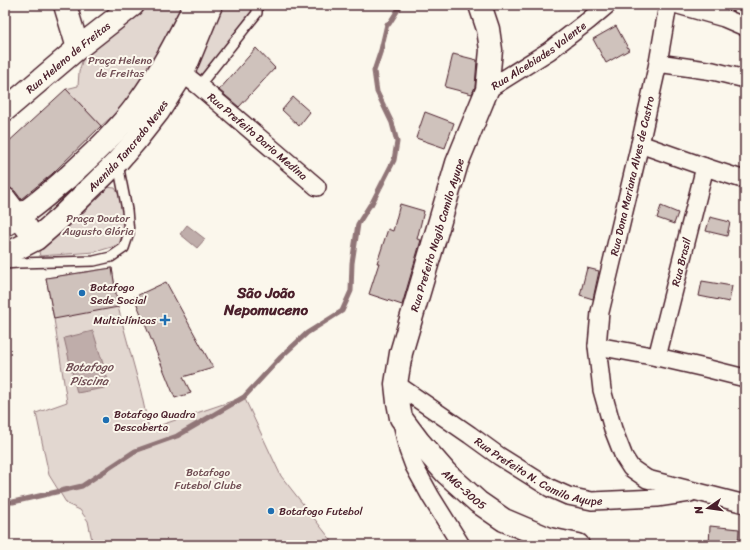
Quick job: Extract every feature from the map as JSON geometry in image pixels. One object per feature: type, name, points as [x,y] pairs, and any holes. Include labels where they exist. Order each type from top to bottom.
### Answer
[{"type":"main road","points":[[65,5],[78,48]]},
{"type":"main road","name":"Rua Heleno de Freitas","points":[[5,110],[78,48],[133,5]]},
{"type":"main road","name":"Avenida Tancredo Neves","points":[[12,221],[42,199],[117,130],[139,102],[166,60],[196,5]]},
{"type":"main road","name":"Avenida Tancredo Neves","points":[[5,255],[36,239],[58,219],[117,162],[158,112],[191,79],[210,5]]},
{"type":"main road","name":"Rua Prefeito Nagib Camilo Ayupe","points":[[396,384],[401,353],[457,163],[487,90],[491,50],[488,29],[480,5]]},
{"type":"main road","points":[[5,199],[12,221],[36,239]]},
{"type":"main road","name":"AMG-3005","points":[[396,384],[402,418],[419,442],[446,473],[478,502],[504,520],[549,539],[578,545]]},
{"type":"street","name":"Rua Alcebiades Valente","points":[[487,90],[549,50],[607,5]]},
{"type":"street","name":"Rua Dona Mariana Alves de Castro","points":[[668,5],[658,63],[600,312],[597,346],[602,390],[613,429],[624,457],[631,468],[647,478],[745,504]]},
{"type":"street","points":[[678,5],[724,18],[745,27]]},
{"type":"street","name":"Rua Prefeito Dario Medina","points":[[166,60],[191,79],[317,187]]},
{"type":"street","points":[[658,63],[713,71],[745,79]]},
{"type":"street","points":[[640,144],[745,180]]},
{"type":"street","name":"Rua Brasil","points":[[657,357],[705,167]]},
{"type":"street","points":[[597,346],[657,357],[745,378]]},
{"type":"street","name":"Rua Prefeito N. Camilo Ayupe","points":[[396,384],[499,456],[550,488],[568,496],[592,501],[650,498],[699,492]]},
{"type":"street","points":[[402,418],[408,450],[414,466],[431,497],[461,545]]},
{"type":"lane","points":[[191,79],[257,13],[257,8],[255,5]]},
{"type":"lane","points":[[5,264],[25,262],[94,262],[111,257],[124,248],[129,233],[127,210],[117,162]]},
{"type":"green space","name":"Praça Heleno de Freitas","points":[[143,5],[187,5],[146,87],[101,126],[66,89],[78,86],[79,72],[83,58],[102,37]]},
{"type":"green space","points":[[214,5],[249,5],[254,8],[198,81],[188,68]]},
{"type":"green space","name":"Praça Doutor Augusto Glória","points":[[96,186],[115,188],[122,200],[126,222],[119,244],[95,252],[40,256],[39,252]]},
{"type":"green space","name":"Botafogo Futebol Clube","points":[[112,268],[118,307],[141,392],[149,429],[244,397],[281,476],[335,545],[93,545],[88,521],[80,510],[67,504],[49,475],[36,413],[67,402],[46,278]]},
{"type":"water","points":[[187,225],[205,239],[197,248],[180,234]]},
{"type":"water","name":"Botafogo Piscina","points":[[93,331],[110,387],[77,393],[64,338]]},
{"type":"building","points":[[616,26],[629,50],[606,63],[593,39]]},
{"type":"building","points":[[256,48],[275,68],[239,107],[219,90]]},
{"type":"building","points":[[453,54],[477,60],[475,87],[472,94],[445,87]]},
{"type":"building","points":[[66,89],[101,126],[52,174],[21,199],[15,191],[8,187],[5,183],[5,145]]},
{"type":"building","points":[[293,97],[310,112],[299,126],[282,110]]},
{"type":"building","points":[[425,112],[454,123],[445,148],[416,138]]},
{"type":"building","points":[[400,204],[424,211],[417,239],[421,240],[402,305],[369,294],[388,229],[393,231]]},
{"type":"building","points":[[661,206],[678,213],[674,224],[657,218]]},
{"type":"building","points":[[710,217],[730,222],[727,236],[706,231]]},
{"type":"building","name":"Botafogo Sede Social","points":[[112,268],[118,307],[54,319],[46,278]]},
{"type":"building","points":[[587,268],[599,271],[593,299],[580,295]]},
{"type":"building","points":[[702,281],[732,286],[729,302],[699,296]]},
{"type":"building","name":"Multiclínicas","points":[[166,282],[213,368],[183,377],[191,393],[175,398],[134,297]]},
{"type":"building","points":[[710,526],[739,529],[738,545],[709,545]]},
{"type":"waterway","points":[[5,502],[13,502],[82,486],[135,451],[177,436],[244,397],[281,357],[307,333],[342,311],[351,291],[352,263],[358,224],[371,205],[394,160],[397,142],[392,123],[377,92],[374,71],[387,24],[389,24],[401,5]]},
{"type":"place","name":"Botafogo Sede Social","points":[[82,293]]},
{"type":"place","name":"Multiclínicas","points":[[165,320]]},
{"type":"place","name":"Botafogo Quadra Descoberta","points":[[106,420]]},
{"type":"place","name":"Botafogo Futebol","points":[[271,511]]},
{"type":"district","name":"São João Nepomuceno","points":[[266,302]]}]
